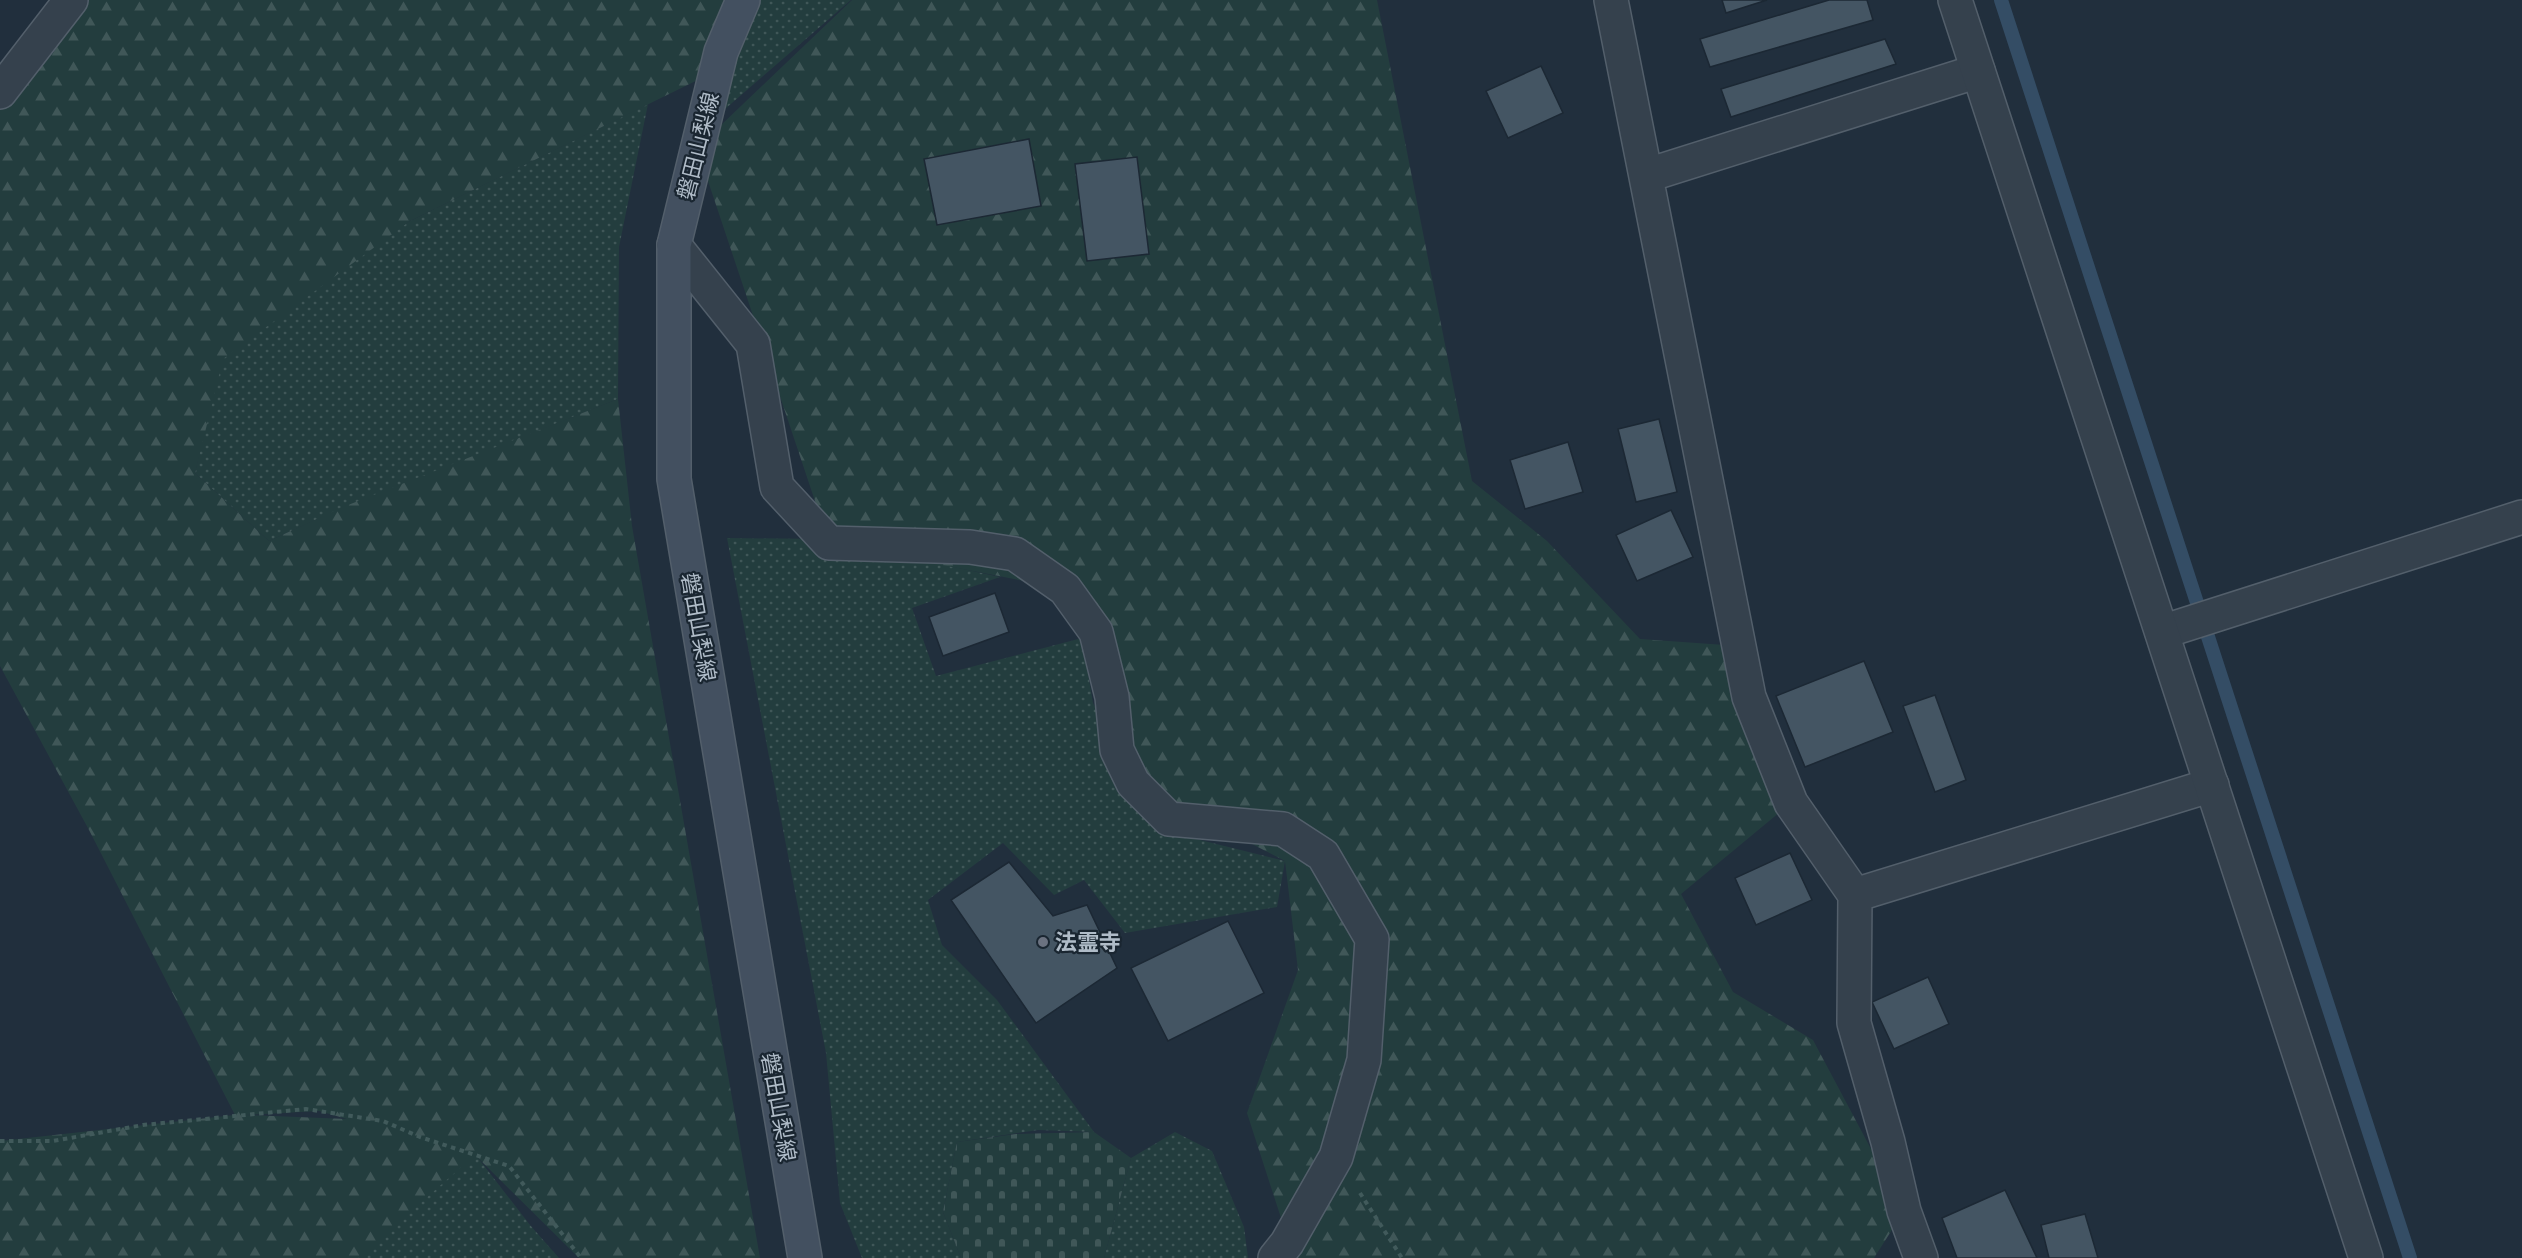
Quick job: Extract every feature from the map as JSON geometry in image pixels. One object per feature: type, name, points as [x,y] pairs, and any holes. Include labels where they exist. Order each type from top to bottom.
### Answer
[{"type":"main road","name":"磐田山梨線","points":[[743,0],[721,52],[674,245],[674,478],[805,1258]]},
{"type":"street","points":[[0,92],[71,0]]},
{"type":"street","points":[[1611,0],[1648,175],[1749,697],[1791,803],[1855,895],[1854,1023],[1904,1211],[1921,1258]]},
{"type":"street","points":[[1955,0],[2366,1258]]},
{"type":"street","points":[[1648,175],[1978,71]]},
{"type":"street","points":[[674,245],[753,344],[777,487],[829,543],[970,547],[1014,555],[1065,589],[1096,632],[1112,697],[1117,750],[1133,783],[1169,819],[1283,830],[1323,855],[1372,939],[1364,1060],[1336,1157],[1287,1243],[1275,1258]]},
{"type":"street","points":[[2162,632],[2522,517]]},
{"type":"street","points":[[1855,895],[2212,785]]},
{"type":"path","points":[[0,1141],[53,1141],[143,1125],[306,1109],[383,1121],[420,1137],[509,1166],[581,1258]]},
{"type":"path","points":[[1336,1157],[1402,1258]]},
{"type":"green space","points":[[77,0],[745,0],[716,71],[410,221],[223,359],[195,473],[269,541],[343,507],[618,399],[632,526],[760,1258],[579,1258],[475,1155],[358,1258],[0,1258],[0,1141],[235,1115],[89,830],[0,666],[0,95]],"holes":[[[319,1111],[347,1119],[245,1115]]]},
{"type":"green space","points":[[751,0],[851,0],[702,129]]},
{"type":"green space","points":[[852,0],[1377,0],[1472,481],[1547,541],[1640,639],[1725,645],[1791,803],[1681,894],[1733,992],[1813,1040],[1904,1211],[1874,1258],[1294,1258],[1247,1113],[1298,970],[1285,861],[1133,783],[1065,589],[829,543],[697,148]]},
{"type":"green space","points":[[648,104],[619,247],[618,399],[320,518],[269,541],[195,473],[223,345],[410,221]]},
{"type":"green space","points":[[727,538],[825,539],[1000,577],[912,608],[936,676],[1082,638],[1093,703],[1133,783],[1176,834],[1285,861],[1277,907],[1125,933],[1084,880],[1054,895],[1003,843],[928,900],[942,945],[997,1000],[1094,1132],[1038,1130],[957,1142],[943,1212],[961,1258],[862,1258],[840,1203],[826,1053]]},
{"type":"green space","points":[[1094,1132],[1131,1158],[1104,1258],[961,1258],[943,1212],[957,1142],[1016,1134]]},
{"type":"green space","points":[[1175,1132],[1212,1151],[1244,1227],[1248,1258],[1104,1258],[1131,1158]]},
{"type":"green space","points":[[475,1154],[530,1225],[559,1258],[348,1258]]},
{"type":"building","points":[[1722,0],[1767,0],[1726,13]]},
{"type":"building","points":[[1829,0],[1867,0],[1873,20],[1710,67],[1700,39]]},
{"type":"building","points":[[1885,39],[1896,64],[1731,117],[1721,89]]},
{"type":"building","points":[[1541,66],[1563,113],[1508,138],[1486,91]]},
{"type":"building","points":[[1029,139],[1041,206],[937,225],[924,159]]},
{"type":"building","points":[[1137,157],[1149,254],[1087,261],[1075,164]]},
{"type":"building","points":[[1659,419],[1677,492],[1636,502],[1618,429]]},
{"type":"building","points":[[1568,442],[1583,492],[1525,509],[1510,460]]},
{"type":"building","points":[[1671,510],[1693,557],[1637,581],[1616,535]]},
{"type":"building","points":[[995,593],[1009,632],[943,656],[929,617]]},
{"type":"building","points":[[1864,661],[1893,732],[1805,767],[1776,696]]},
{"type":"building","points":[[1935,695],[1966,780],[1935,792],[1903,706]]},
{"type":"building","points":[[1790,853],[1812,900],[1756,925],[1735,878]]},
{"type":"building","name":"法霊寺","points":[[1009,862],[1053,916],[1087,905],[1117,968],[1036,1023],[951,900]]},
{"type":"building","points":[[1228,921],[1264,993],[1168,1041],[1131,968]]},
{"type":"building","points":[[1928,977],[1949,1024],[1894,1049],[1872,1002]]},
{"type":"building","points":[[2005,1190],[2037,1258],[1957,1258],[1942,1218]]},
{"type":"building","points":[[2085,1214],[2098,1258],[2049,1258],[2041,1225]]},
{"type":"waterway","points":[[2001,0],[2410,1258]]},
{"type":"place","name":"法霊寺","points":[[1043,942]]}]
